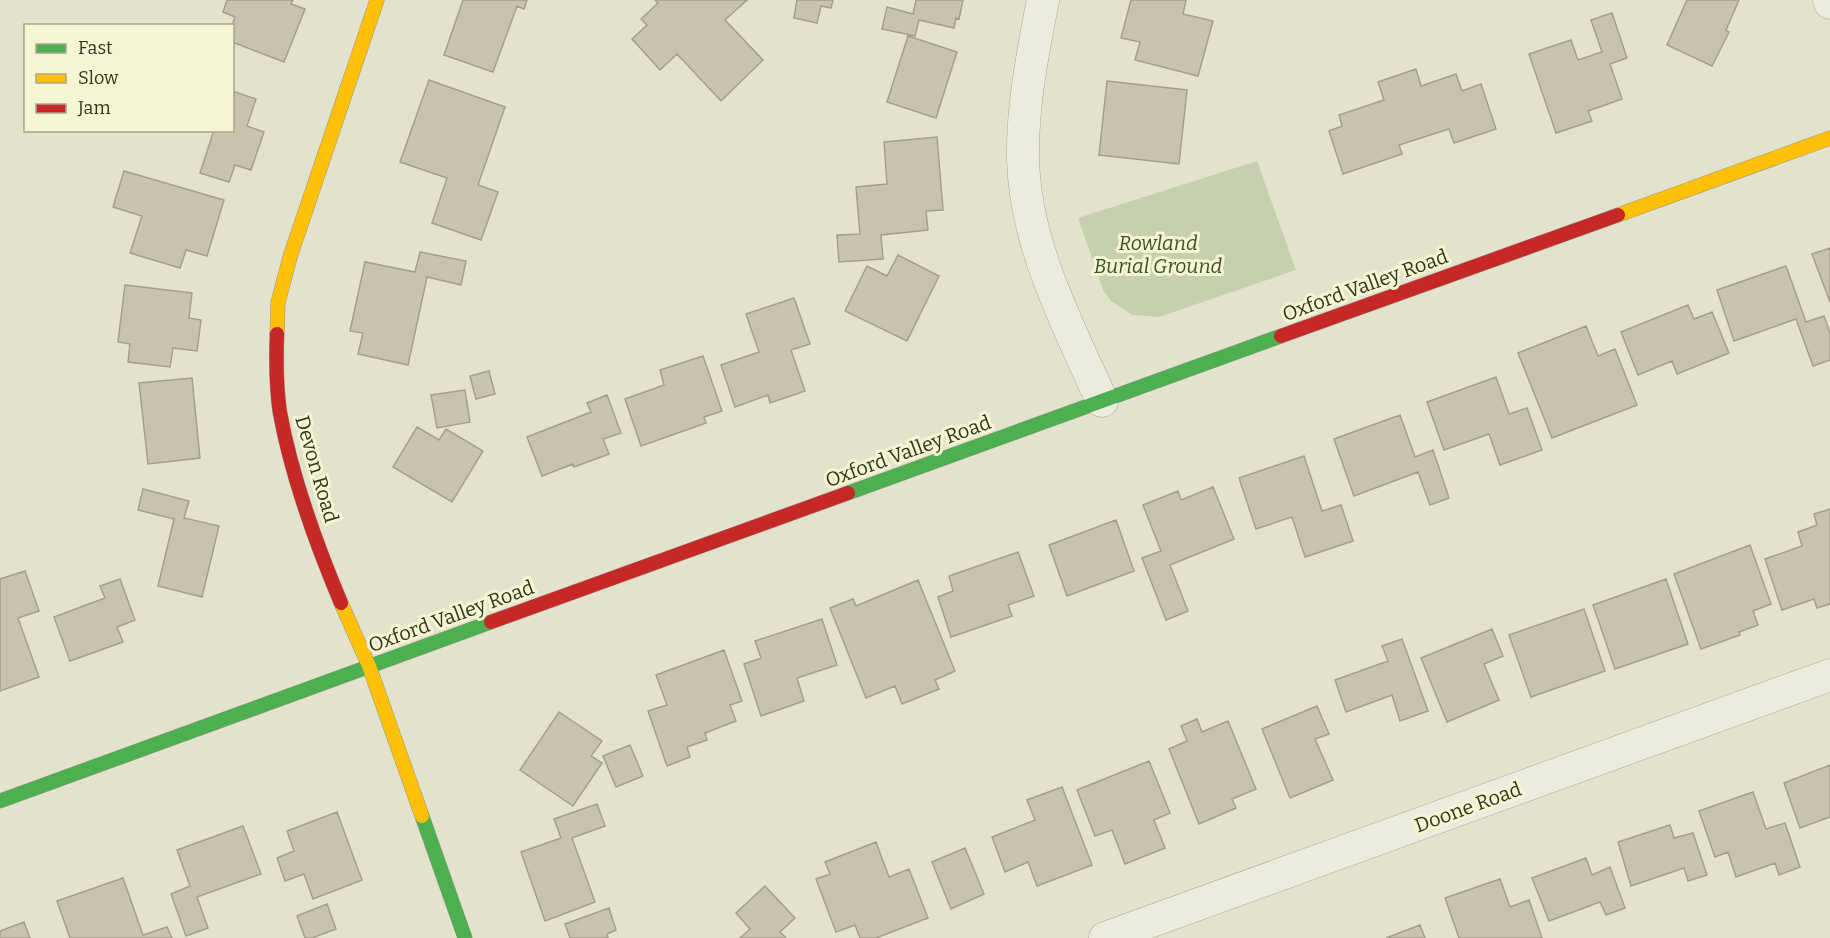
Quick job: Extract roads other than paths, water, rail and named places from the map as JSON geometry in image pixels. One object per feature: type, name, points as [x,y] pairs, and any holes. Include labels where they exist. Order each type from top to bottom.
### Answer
[{"type":"main road","name":"Devon Road","points":[[376,0],[290,257],[278,303],[276,359],[280,412],[296,477],[333,583],[369,666],[465,938]]},
{"type":"main road","name":"Oxford Valley Road","points":[[0,801],[1830,138]]},
{"type":"street","points":[[1043,0],[1033,51],[1024,129],[1023,161],[1029,211],[1049,281],[1102,401]]},
{"type":"street","name":"Doone Road","points":[[1105,938],[1830,675]]},
{"type":"park label","name":"Rowland Burial Ground","points":[[1158,254]]}]
